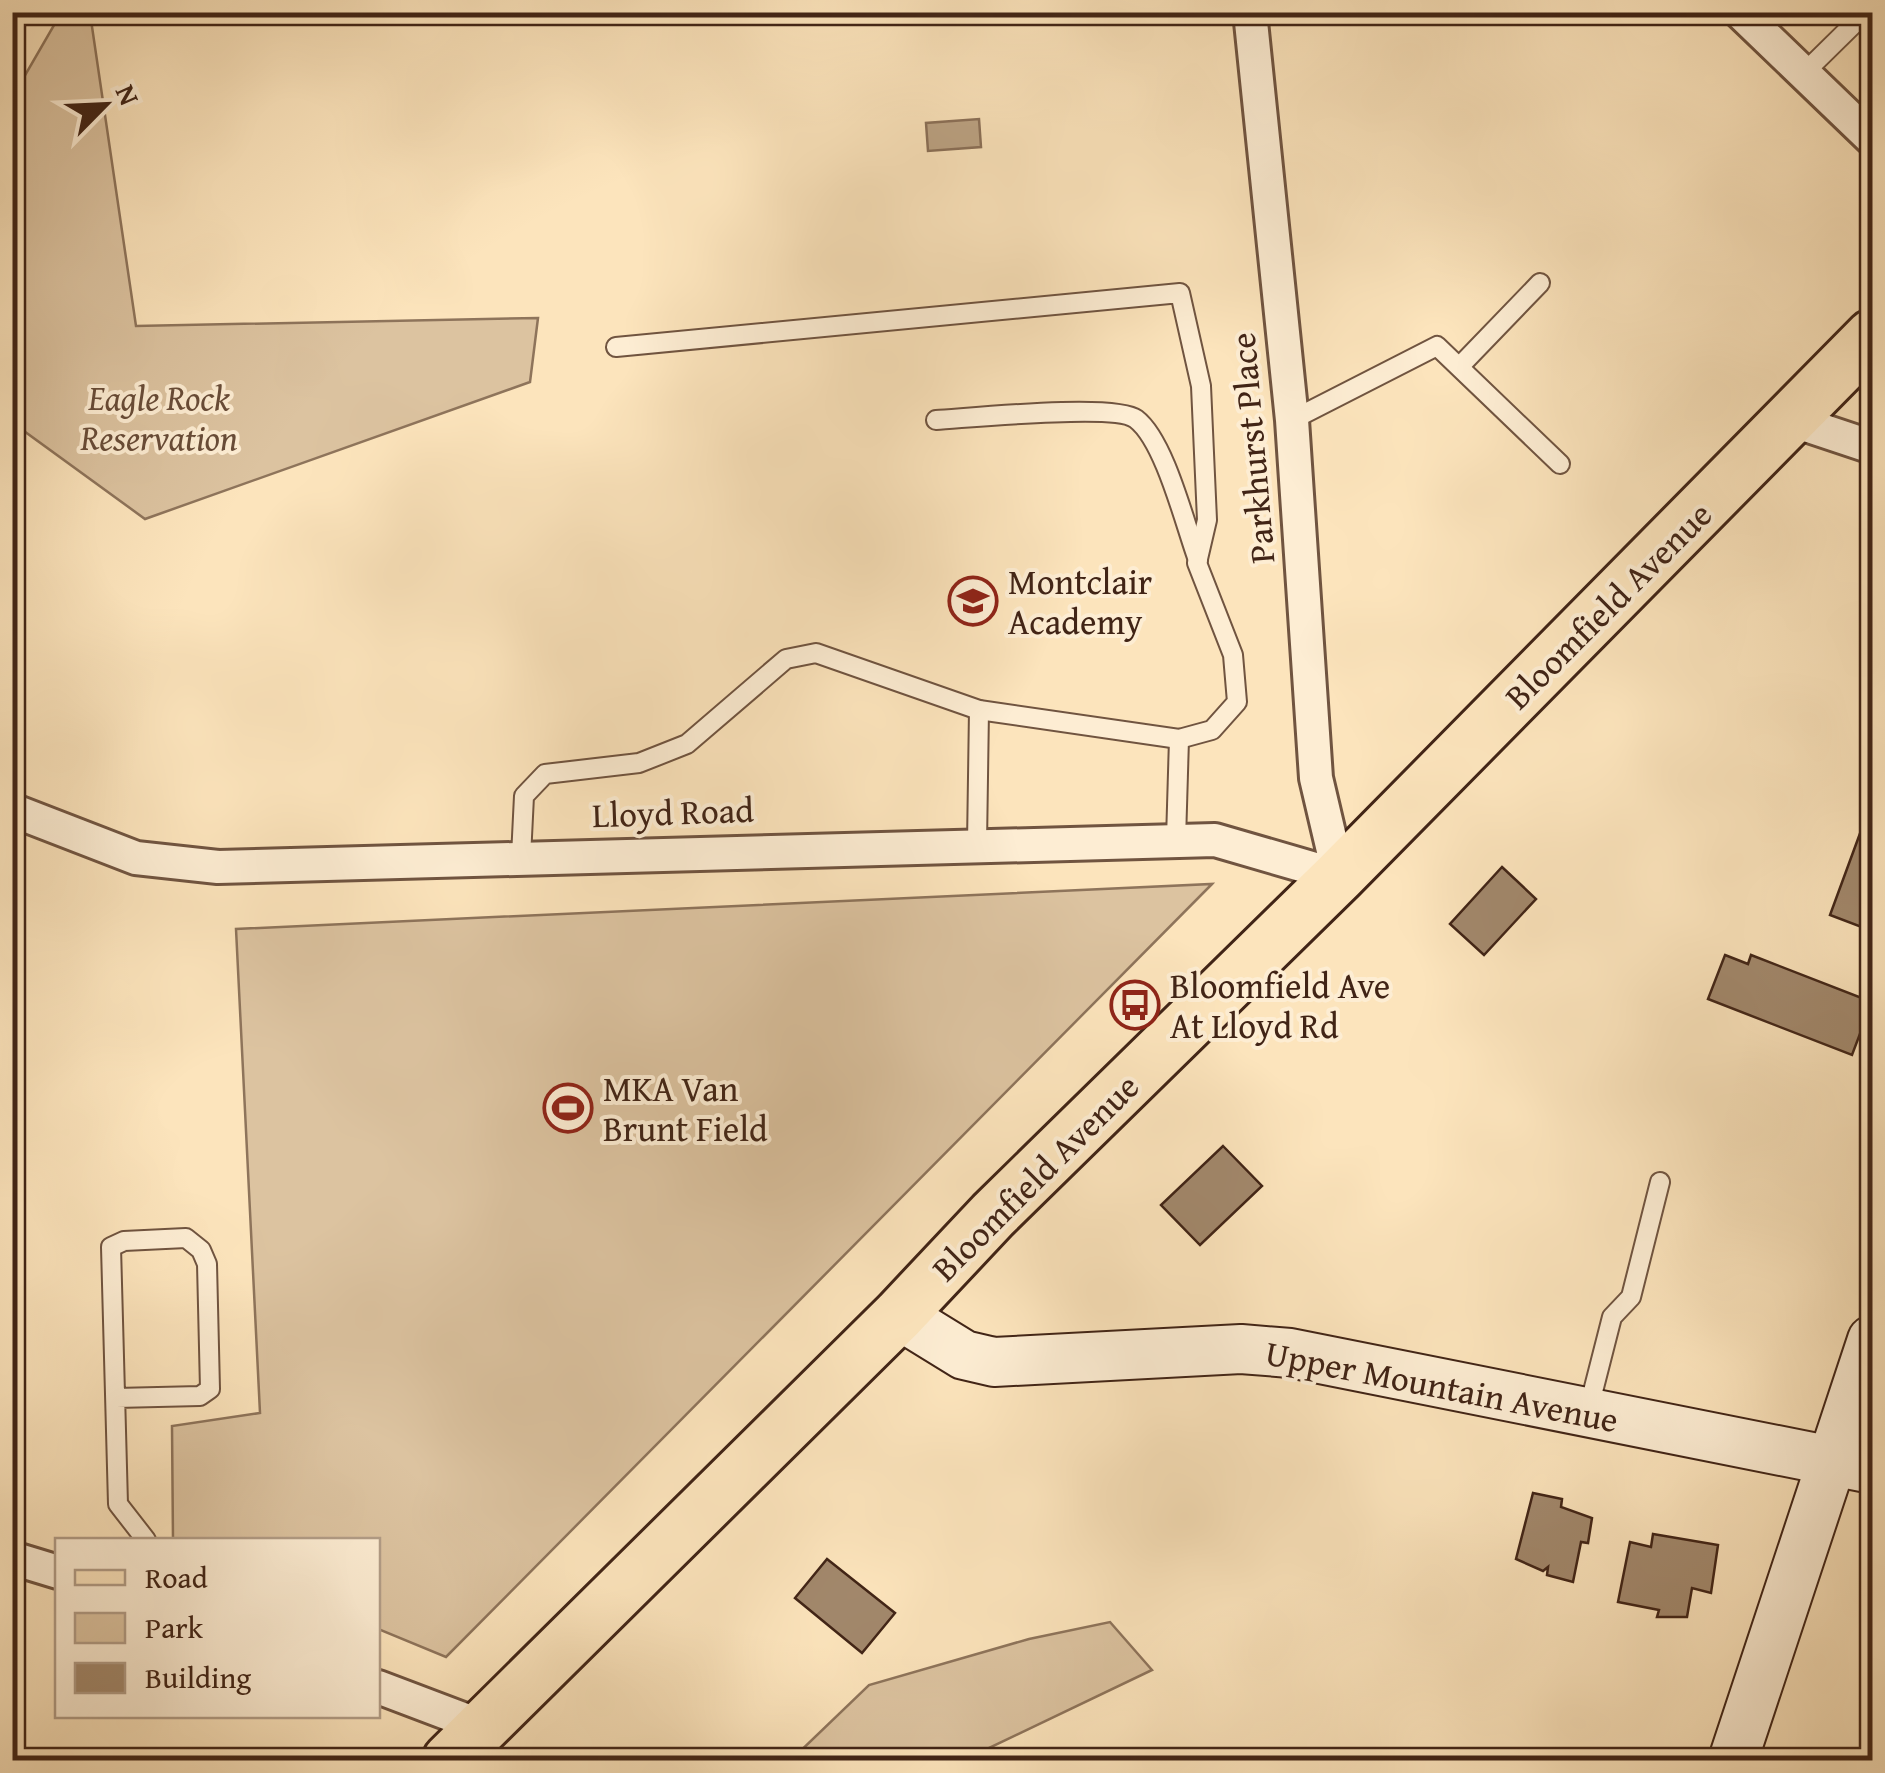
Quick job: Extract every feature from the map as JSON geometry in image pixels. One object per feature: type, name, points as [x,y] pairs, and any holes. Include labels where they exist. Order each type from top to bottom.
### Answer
[{"type":"main road","name":"Bloomfield Avenue","points":[[465,1743],[899,1315],[1006,1202],[1339,876],[1872,336]]},
{"type":"street","name":"Parkhurst Place","points":[[1250,12],[1292,420],[1316,778],[1339,876]]},
{"type":"street","points":[[1740,12],[1872,139]]},
{"type":"street","points":[[1791,420],[1872,447]]},
{"type":"street","name":"Lloyd Road","points":[[12,810],[136,858],[218,867],[1215,840],[1339,876]]},
{"type":"street","name":"Upper Mountain Avenue","points":[[899,1315],[964,1356],[994,1362],[1241,1349],[1349,1364],[1852,1466]]},
{"type":"street","points":[[1733,1760],[1852,1466],[1872,1340]]},
{"type":"street","points":[[12,1558],[55,1571]]},
{"type":"street","points":[[380,1688],[465,1743]]},
{"type":"lane","points":[[1806,72],[1866,12]]},
{"type":"lane","points":[[1460,366],[1540,283]]},
{"type":"lane","points":[[616,347],[1180,292],[1202,386],[1207,520],[1198,560]]},
{"type":"lane","points":[[1292,420],[1437,346],[1560,464]]},
{"type":"lane","points":[[521,857],[524,796],[546,774],[639,763],[686,744],[786,659],[816,653],[979,710],[1179,739],[1212,730],[1237,702],[1232,655],[1152,438],[1134,417],[1104,412],[936,420]]},
{"type":"lane","points":[[976,844],[979,710]]},
{"type":"lane","points":[[1176,840],[1179,739]]},
{"type":"lane","points":[[1588,1412],[1612,1317],[1631,1298],[1660,1182]]},
{"type":"lane","points":[[116,1398],[200,1396],[210,1389],[207,1264],[200,1250],[186,1238],[124,1241],[111,1247],[118,1504],[144,1538]]},
{"type":"green space","name":"Eagle Rock Reservation","points":[[61,13],[90,13],[136,326],[538,318],[530,382],[145,519],[13,423],[13,96]]},
{"type":"green space","points":[[1212,884],[446,1657],[380,1630],[380,1538],[173,1538],[172,1426],[260,1413],[236,929]]},
{"type":"green space","points":[[1110,1622],[1152,1670],[964,1760],[791,1760],[869,1685],[1029,1639]]},
{"type":"shaded area","points":[[979,119],[981,147],[928,151],[926,123]]},
{"type":"building","points":[[1862,828],[1872,832],[1872,931],[1830,915]]},
{"type":"building","points":[[1502,867],[1536,899],[1484,955],[1450,924]]},
{"type":"building","points":[[1725,955],[1748,964],[1751,955],[1872,1002],[1852,1055],[1708,999]]},
{"type":"building","points":[[1223,1146],[1262,1186],[1200,1245],[1161,1205]]},
{"type":"building","points":[[12,1382],[17,1382],[18,1455],[12,1455]]},
{"type":"building","points":[[1533,1493],[1562,1499],[1561,1507],[1592,1518],[1588,1543],[1581,1542],[1573,1582],[1547,1575],[1548,1567],[1543,1571],[1516,1559]]},
{"type":"building","points":[[1653,1534],[1718,1545],[1711,1593],[1692,1588],[1687,1617],[1657,1617],[1659,1610],[1618,1602],[1630,1542],[1651,1547]]},
{"type":"building","points":[[827,1559],[895,1613],[862,1653],[795,1598]]},
{"type":"building","points":[[1868,1723],[1872,1724],[1872,1760],[1858,1760]]},
{"type":"place","name":"Montclair Academy","points":[[973,601]]},
{"type":"place","name":"Bloomfield Ave At Lloyd Rd","points":[[1135,1005]]},
{"type":"place","name":"MKA Van Brunt Field","points":[[568,1108]]}]
